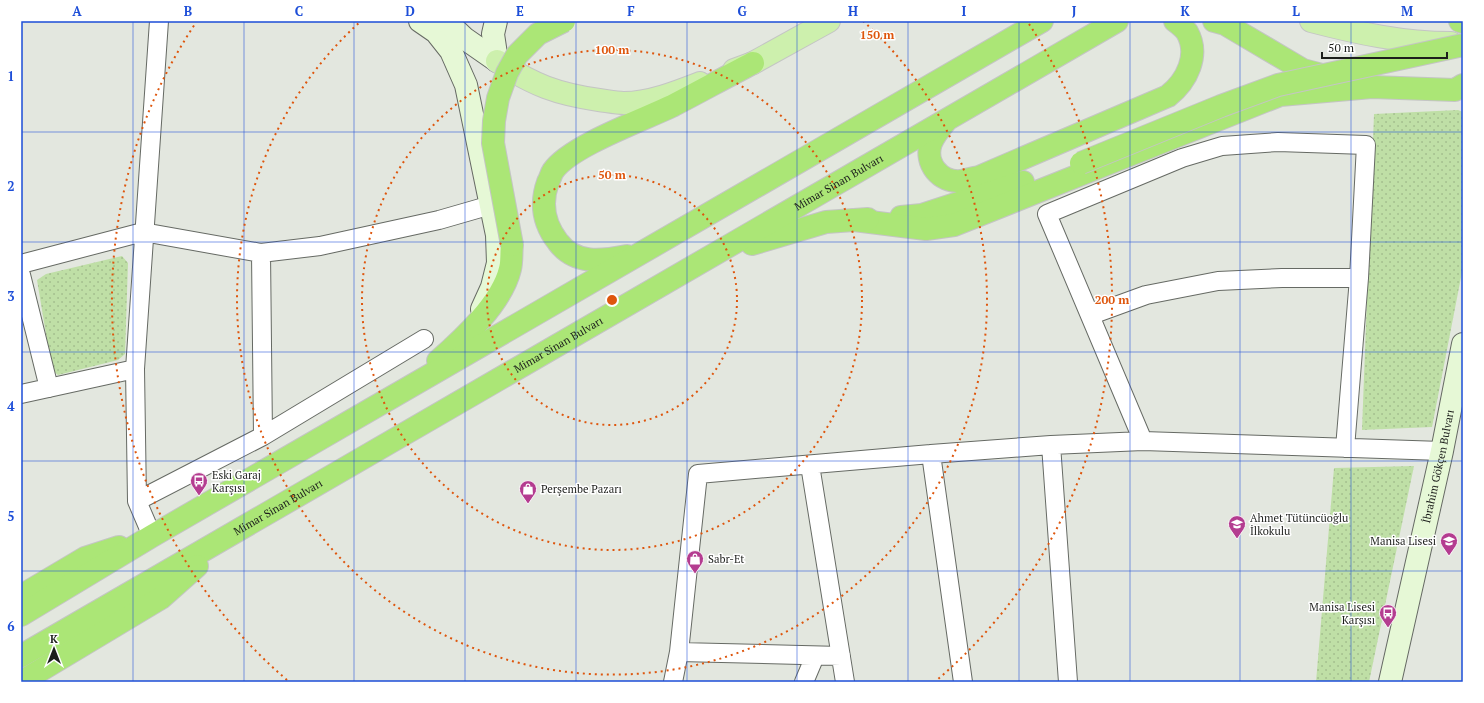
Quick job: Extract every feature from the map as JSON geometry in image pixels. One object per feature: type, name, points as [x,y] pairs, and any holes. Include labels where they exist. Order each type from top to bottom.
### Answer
[{"type":"highway","points":[[392,398],[453,348],[487,311],[504,286],[510,269],[512,245],[493,144],[494,121],[498,98],[507,74],[517,55],[538,34],[564,21]]},
{"type":"highway","name":"Mimar Sinan Bulvarı","points":[[21,656],[709,259],[1117,21]]},
{"type":"highway","points":[[946,120],[931,142],[928,155],[933,169],[944,178],[960,181],[979,176],[1168,96],[1177,89],[1185,79],[1192,56],[1192,45],[1186,31],[1175,21]]},
{"type":"highway","points":[[1214,21],[1225,24],[1303,70],[1372,87]]},
{"type":"highway","points":[[21,615],[152,536],[1034,25]]},
{"type":"highway","points":[[709,259],[826,222],[922,215],[1081,164],[1221,106],[1278,85],[1463,44]]},
{"type":"highway","points":[[642,252],[607,260],[587,260],[564,250],[549,230],[543,210],[546,188],[553,171],[575,152],[672,106],[753,63]]},
{"type":"highway","points":[[854,220],[926,229],[954,225],[1280,95],[1372,87],[1460,91]]},
{"type":"highway","points":[[21,682],[160,598],[237,532]]},
{"type":"highway","points":[[21,596],[85,558],[152,536]]},
{"type":"main road","points":[[420,21],[436,32],[451,51],[466,85],[497,235],[498,263],[492,287],[470,330]]},
{"type":"main road","points":[[446,21],[464,38],[497,61],[530,81],[549,90],[624,103],[668,95],[753,63],[829,21]]},
{"type":"main road","points":[[496,21],[494,34],[497,61]]},
{"type":"main road","points":[[1311,21],[1405,42],[1463,44]]},
{"type":"main road","name":"İbrahim Gökçen Bulvarı","points":[[1390,682],[1442,451],[1463,344]]},
{"type":"main road","name":"İbrahim Gökçen Bulvarı","points":[[1403,682],[1463,409]]},
{"type":"street","points":[[152,536],[137,502],[135,369],[143,232],[151,147],[159,21]]},
{"type":"street","points":[[1142,441],[1091,315],[1047,214],[1182,158],[1222,146],[1278,142],[1366,145],[1359,278],[1345,448]]},
{"type":"street","points":[[21,264],[143,232],[261,253],[320,246],[439,220],[491,205]]},
{"type":"street","points":[[261,253],[263,436]]},
{"type":"street","points":[[21,275],[49,388]]},
{"type":"street","points":[[1091,315],[1146,295],[1218,281],[1282,278],[1359,278]]},
{"type":"street","points":[[137,502],[263,436],[424,339]]},
{"type":"street","points":[[21,394],[135,369]]},
{"type":"street","points":[[673,682],[679,652],[698,474],[1051,445],[1142,441],[1442,451]]},
{"type":"street","points":[[1051,445],[1065,682]]},
{"type":"street","points":[[931,454],[964,682]]},
{"type":"street","points":[[810,465],[845,682]]},
{"type":"street","points":[[679,652],[841,656]]},
{"type":"street","points":[[804,682],[815,656]]},
{"type":"green space","points":[[1458,110],[1463,112],[1463,267],[1432,427],[1362,430],[1374,114]]},
{"type":"green space","points":[[122,256],[128,263],[125,354],[118,360],[58,375],[52,370],[37,280],[46,274]]},
{"type":"green space","points":[[1414,466],[1369,682],[1316,682],[1334,468]]},
{"type":"place","name":"Eski Garaj Karşısı","points":[[199,496]]},
{"type":"place","name":"Perşembe Pazarı","points":[[528,504]]},
{"type":"place","name":"Ahmet Tütüncüoğlu İlkokulu","points":[[1237,539]]},
{"type":"place","name":"Manisa Lisesi","points":[[1449,556]]},
{"type":"place","name":"Sabr-Et","points":[[695,574]]},
{"type":"place","name":"Manisa Lisesi Karşısı","points":[[1388,628]]}]
